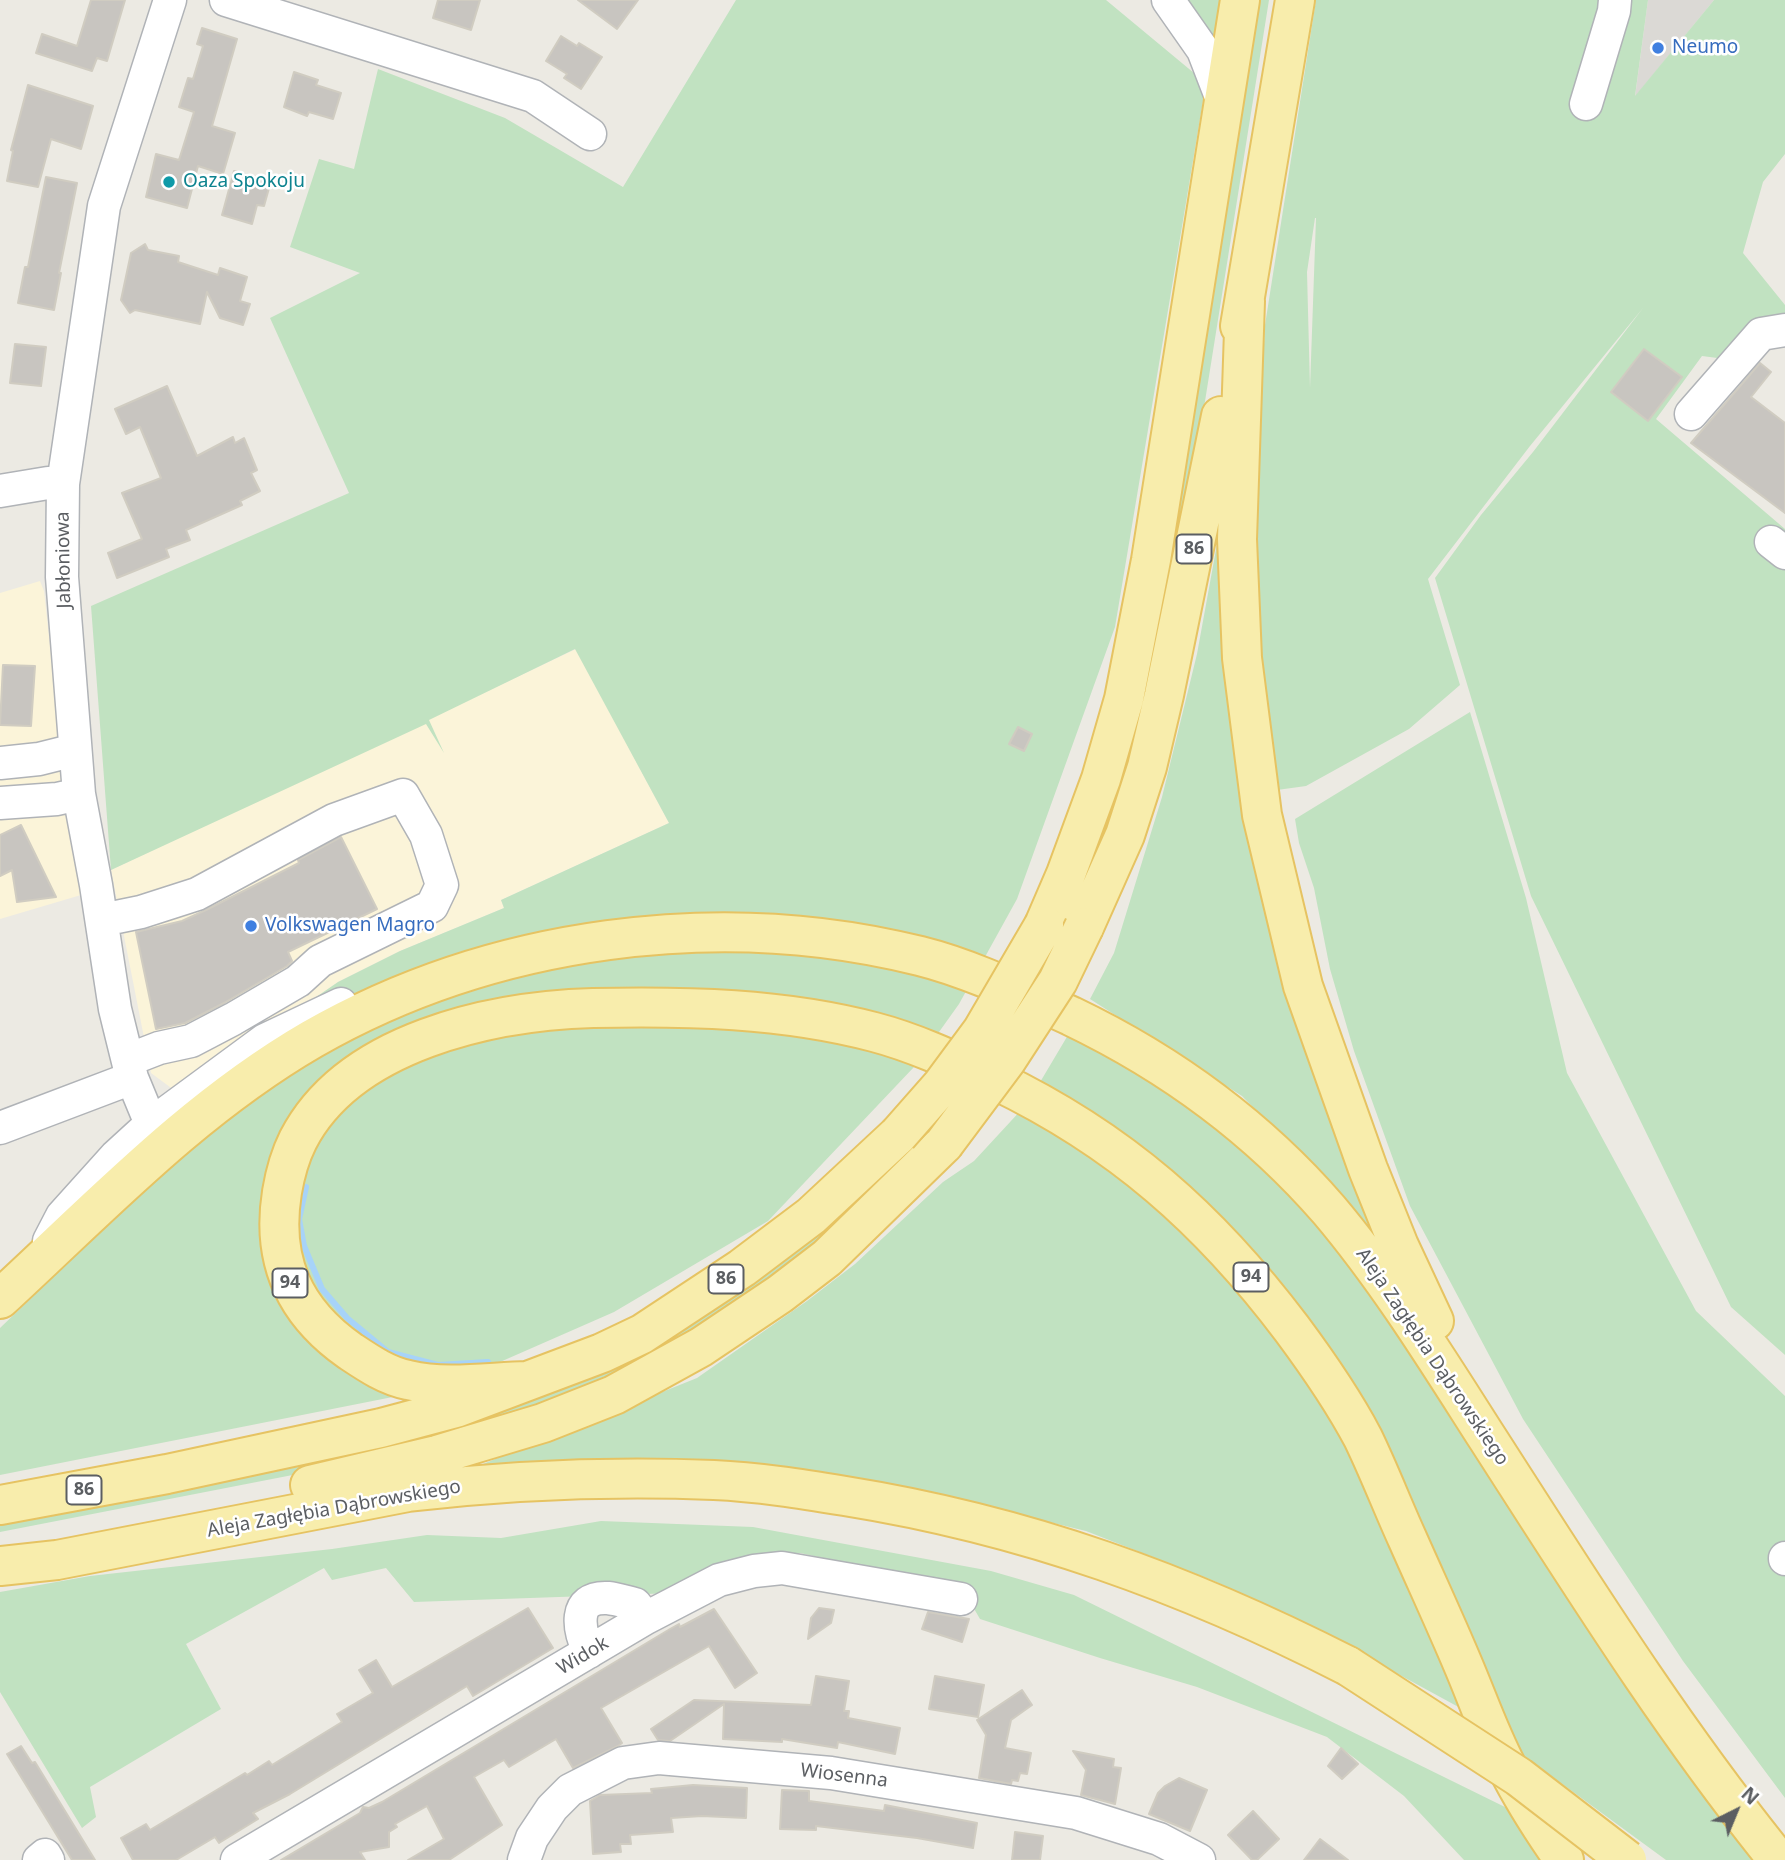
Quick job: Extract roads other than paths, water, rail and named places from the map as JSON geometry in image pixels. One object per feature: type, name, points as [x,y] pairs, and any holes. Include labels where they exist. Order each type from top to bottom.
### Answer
[{"type":"main road","name":"86","points":[[0,1506],[167,1474],[381,1428],[456,1408],[602,1353],[642,1334],[679,1311],[811,1216],[898,1135],[942,1085],[982,1031],[1044,925],[1101,779],[1124,699],[1151,560],[1240,0]]},
{"type":"main road","name":"86","points":[[0,1550],[50,1536],[296,1488],[437,1455],[542,1423],[614,1395],[701,1347],[780,1294],[827,1258],[944,1144],[1006,1061],[1058,981],[1125,835],[1147,767],[1245,301],[1295,0]]},
{"type":"main road","points":[[1245,301],[1237,539],[1242,657],[1262,815],[1303,986],[1368,1169],[1399,1246],[1488,1440]]},
{"type":"main road","name":"Aleja Zagłębia Dąbrowskiego","points":[[0,1299],[144,1164],[188,1126],[253,1077],[314,1038],[418,990],[486,967],[536,954],[618,939],[670,933],[778,935],[919,956],[1006,986],[1147,1056],[1217,1104],[1254,1134],[1325,1206],[1387,1284],[1597,1605],[1726,1794],[1778,1860]]},
{"type":"main road","name":"94","points":[[527,1381],[440,1384],[406,1380],[383,1371],[338,1343],[296,1295],[284,1270],[279,1243],[279,1216],[290,1158],[300,1135],[318,1111],[339,1087],[367,1066],[419,1041],[487,1021],[572,1009],[667,1006],[787,1015],[873,1032],[960,1063],[1055,1111],[1116,1150],[1147,1174],[1202,1226],[1271,1302],[1326,1377],[1362,1437],[1464,1666],[1496,1745],[1563,1860]]},
{"type":"main road","name":"Aleja Zagłębia Dąbrowskiego","points":[[0,1566],[57,1560],[408,1492],[463,1485],[596,1478],[716,1480],[795,1488],[917,1508],[1059,1545],[1179,1587],[1268,1625],[1348,1666],[1519,1777],[1627,1860]]},
{"type":"street","name":"Jabłoniowa","points":[[151,1124],[130,1069],[115,1009],[79,794],[62,577],[64,484],[104,206],[170,0]]},
{"type":"street","points":[[226,0],[533,96],[590,134]]},
{"type":"street","points":[[1168,0],[1203,50],[1223,102]]},
{"type":"street","points":[[1586,104],[1615,0]]},
{"type":"street","points":[[1690,414],[1761,334],[1785,330]]},
{"type":"street","points":[[0,491],[48,483],[64,484]]},
{"type":"street","points":[[0,763],[39,759],[75,750]]},
{"type":"street","points":[[0,803],[57,799],[79,794]]},
{"type":"street","points":[[0,1128],[130,1069],[159,1048],[191,1041],[233,1019],[298,981],[320,961],[432,906],[442,884],[426,835],[403,795],[334,820],[197,894],[141,912],[102,920]]},
{"type":"street","points":[[38,1264],[62,1216],[116,1156],[151,1124],[265,1040],[348,1001],[418,990]]},
{"type":"street","name":"Widok","points":[[237,1860],[646,1618],[719,1580],[754,1570],[782,1568],[961,1599]]},
{"type":"street","points":[[589,1652],[580,1634],[580,1616],[588,1603],[605,1598],[635,1604],[646,1618]]},
{"type":"street","name":"Wiosenna","points":[[524,1860],[531,1838],[552,1808],[570,1790],[623,1763],[659,1758],[831,1773],[1076,1813],[1159,1839],[1199,1860]]},
{"type":"street","points":[[39,1860],[45,1855],[48,1860]]},
{"type":"waterway","points":[[306,1187],[299,1219],[304,1246],[322,1289],[347,1318],[388,1352],[438,1365],[488,1362]]},
{"type":"place","name":"Neumo","points":[[1658,48]]},
{"type":"place","name":"Oaza Spokoju","points":[[169,182]]},
{"type":"place","name":"Volkswagen Magro","points":[[251,926]]}]
